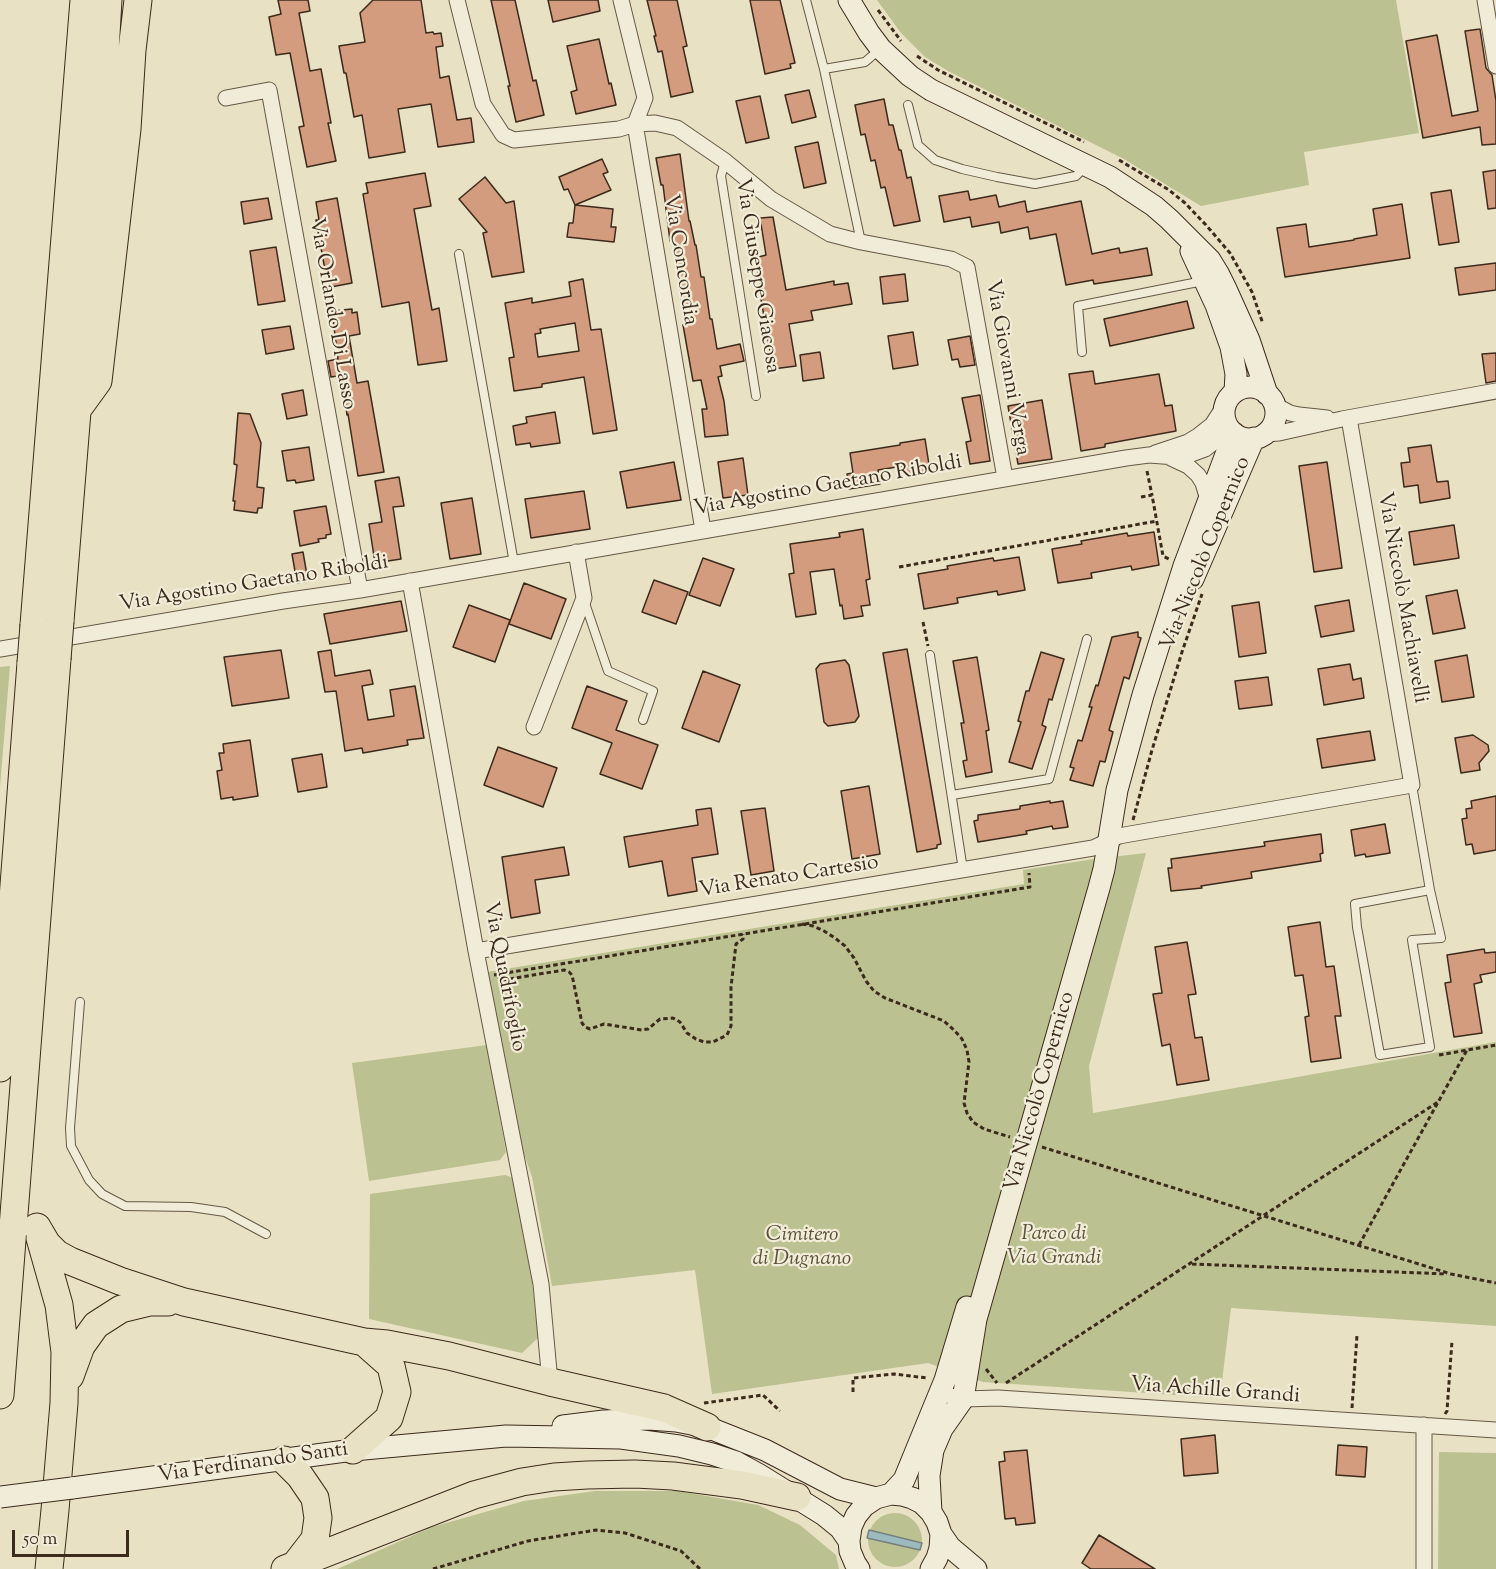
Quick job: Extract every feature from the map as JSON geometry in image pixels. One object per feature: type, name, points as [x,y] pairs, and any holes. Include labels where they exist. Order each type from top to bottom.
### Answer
[{"type":"highway","points":[[58,329],[65,0]]},
{"type":"highway","points":[[0,1395],[12,1073],[44,661],[34,625],[84,0]]},
{"type":"highway","points":[[0,1011],[8,963],[44,661],[60,621],[102,103],[108,0]]},
{"type":"highway","points":[[76,410],[98,381],[127,129],[138,0]]},
{"type":"highway","points":[[127,129],[154,0]]},
{"type":"highway","points":[[8,963],[12,1073],[37,1102],[32,1186],[34,1213],[55,1286],[61,1313],[65,1352],[64,1403],[49,1569]]},
{"type":"highway","points":[[37,1227],[47,1244],[57,1254],[70,1261],[120,1281],[184,1302],[364,1342],[449,1356],[550,1382],[702,1415]]},
{"type":"highway","points":[[64,1403],[76,1357],[96,1324],[121,1309],[133,1305],[150,1302],[184,1302]]},
{"type":"highway","points":[[353,1450],[389,1418],[397,1392],[391,1366],[364,1342]]},
{"type":"highway","points":[[284,1460],[300,1476],[315,1498],[318,1518],[315,1539],[290,1567]]},
{"type":"highway","points":[[290,1567],[474,1495],[522,1482],[554,1477],[587,1474],[673,1476],[741,1485],[796,1497]]},
{"type":"highway","points":[[55,1510],[62,1569]]},
{"type":"street","name":"Via Giovanni Verga","points":[[457,0],[483,104],[503,135],[514,140],[655,123],[677,128],[724,161],[771,199],[830,234],[951,259],[967,267],[1005,478]]},
{"type":"street","name":"Via Concordia","points":[[621,0],[645,98],[635,124],[703,530]]},
{"type":"street","points":[[849,0],[881,48],[910,76],[931,90],[1089,155],[1110,177],[1161,212],[1184,234],[1211,277],[1226,289],[1249,340],[1271,399],[1275,418],[1273,425],[1246,434],[1225,421],[1224,413],[1236,374],[1231,347],[1216,305],[1211,277]]},
{"type":"street","points":[[1485,0],[1496,66]]},
{"type":"street","name":"Via Orlando Di Lasso","points":[[226,98],[269,90],[360,590]]},
{"type":"street","points":[[1230,399],[1242,388],[1250,387],[1260,389],[1271,399]]},
{"type":"street","name":"Via Agostino Gaetano Riboldi","points":[[1149,455],[1186,456],[1196,453],[1223,435],[1289,431],[1346,418],[1496,392]]},
{"type":"street","name":"Via Agostino Gaetano Riboldi","points":[[0,649],[1149,455],[1188,442],[1198,436],[1212,425],[1230,399]]},
{"type":"street","name":"Via Agostino Gaetano Riboldi","points":[[1271,399],[1290,413],[1346,418]]},
{"type":"street","name":"Via Niccolò Machiavelli","points":[[1346,418],[1412,785]]},
{"type":"street","name":"Via Niccolò Copernico","points":[[849,1541],[850,1527],[855,1516],[864,1506],[884,1496],[903,1480],[945,1380],[1099,888],[1120,779],[1143,695],[1184,566],[1208,500],[1246,434]]},
{"type":"street","name":"Via Niccolò Copernico","points":[[1108,841],[1177,620],[1246,434]]},
{"type":"street","name":"Via Niccolò Copernico","points":[[1165,457],[1188,466],[1198,475],[1208,500]]},
{"type":"street","points":[[534,728],[584,598],[576,552]]},
{"type":"street","name":"Via Quadrifoglio","points":[[410,581],[476,951],[542,1284],[550,1382]]},
{"type":"street","points":[[1108,841],[1119,836],[1412,785]]},
{"type":"street","name":"Via Renato Cartesio","points":[[476,951],[1093,848],[1108,841]]},
{"type":"street","name":"Via Niccolò Copernico","points":[[941,1534],[932,1512],[929,1476],[933,1450],[942,1429],[965,1391],[976,1319],[1021,1140]]},
{"type":"street","points":[[945,1380],[945,1390],[948,1395],[954,1397],[965,1391]]},
{"type":"street","name":"Via Achille Grandi","points":[[965,1391],[999,1398],[1496,1430]]},
{"type":"street","points":[[506,1436],[550,1427],[627,1419],[675,1421],[702,1415],[840,1489],[884,1496],[902,1495],[922,1503],[932,1512]]},
{"type":"street","points":[[1424,1425],[1424,1569]]},
{"type":"street","points":[[506,1436],[621,1438],[679,1446],[736,1462],[796,1497],[840,1528],[849,1541],[850,1551],[859,1569]]},
{"type":"street","name":"Via Ferdinando Santi","points":[[0,1497],[353,1450],[506,1436]]},
{"type":"street","points":[[931,1569],[938,1558],[941,1534]]},
{"type":"street","points":[[941,1534],[950,1547],[976,1569]]},
{"type":"lane","points":[[806,0],[824,69],[861,242]]},
{"type":"lane","points":[[824,69],[865,62],[881,48]]},
{"type":"lane","points":[[908,105],[918,145],[935,160],[962,169],[1035,184],[1076,176],[1089,155]]},
{"type":"lane","name":"Via Giuseppe Giacosa","points":[[724,161],[721,176],[756,396]]},
{"type":"lane","points":[[459,254],[514,563]]},
{"type":"lane","points":[[1082,352],[1078,306],[1211,277]]},
{"type":"lane","points":[[584,598],[608,671],[653,691],[643,720]]},
{"type":"lane","points":[[952,795],[1049,779],[1087,639]]},
{"type":"lane","points":[[930,655],[963,870]]},
{"type":"lane","name":"Via Niccolò Machiavelli","points":[[1412,785],[1441,938],[1412,940],[1430,1047]]},
{"type":"lane","points":[[1430,1047],[1380,1055],[1355,904],[1431,890]]},
{"type":"lane","points":[[80,1002],[70,1128],[71,1146],[89,1180],[102,1194],[125,1206],[191,1207],[225,1212],[266,1234]]},
{"type":"path","points":[[874,4],[908,48]]},
{"type":"path","points":[[916,56],[1089,155]]},
{"type":"path","points":[[1111,156],[1169,190],[1206,225],[1230,253],[1252,292],[1265,330]]},
{"type":"path","points":[[1141,498],[1152,495],[1163,556],[1184,566]]},
{"type":"path","points":[[899,567],[1157,521]]},
{"type":"path","points":[[1130,834],[1155,739],[1189,630],[1206,586]]},
{"type":"path","points":[[923,622],[930,655]]},
{"type":"path","points":[[476,951],[485,958],[489,975],[498,974],[1030,887],[1029,873],[1038,872]]},
{"type":"path","points":[[802,924],[824,931],[845,946],[874,991],[885,998],[944,1021],[954,1030],[967,1050],[969,1062],[964,1103],[966,1113],[973,1122],[984,1129],[1451,1274],[1496,1282]]},
{"type":"path","points":[[498,974],[500,980],[503,980],[564,970],[569,972],[572,975],[582,1023],[590,1029],[604,1024],[642,1030],[648,1029],[660,1019],[667,1017],[680,1022],[687,1033],[696,1039],[713,1042],[727,1035],[731,1026],[731,987],[736,944],[743,939],[743,934]]},
{"type":"path","points":[[1430,1047],[1432,1056],[1496,1045]]},
{"type":"path","points":[[1359,1245],[1467,1050]]},
{"type":"path","points":[[965,1391],[1000,1388],[1438,1102]]},
{"type":"path","points":[[1190,1264],[1451,1274]]},
{"type":"path","points":[[1351,1421],[1357,1335]]},
{"type":"path","points":[[1441,1426],[1442,1418],[1447,1411],[1452,1341]]},
{"type":"path","points":[[984,1364],[1000,1388]]},
{"type":"path","points":[[853,1392],[853,1378],[894,1374],[945,1380]]},
{"type":"path","points":[[702,1415],[763,1395],[780,1411]]},
{"type":"path","points":[[434,1569],[528,1541],[596,1530],[625,1533],[681,1551],[700,1569]]},
{"type":"green space","points":[[877,0],[1396,0],[1419,133],[1304,152],[1309,185],[1201,206],[1124,159],[948,71],[925,57],[901,33]]},
{"type":"green space","points":[[10,666],[0,787],[0,667]]},
{"type":"green space","name":"Parco di Via Grandi","points":[[1146,853],[1089,1066],[1093,1113],[1496,1042],[1496,1326],[1231,1308],[1220,1398],[983,1382],[928,1363],[712,1394],[695,1270],[552,1286],[532,1177],[521,1145],[487,972],[1024,884],[1023,870]]},
{"type":"green space","points":[[487,1045],[506,1152],[500,1160],[369,1181],[352,1063]]},
{"type":"green space","points":[[505,1175],[513,1178],[532,1280],[538,1338],[522,1353],[369,1319],[370,1194]]},
{"type":"green space","points":[[1439,1452],[1496,1453],[1496,1569],[1438,1569]]},
{"type":"green space","points":[[595,1491],[678,1491],[758,1505],[800,1525],[836,1555],[839,1569],[337,1569],[432,1527],[524,1501]]},
{"type":"green space","points":[[890,1513],[900,1513],[910,1517],[918,1525],[922,1540],[918,1555],[910,1563],[900,1567],[890,1567],[880,1563],[872,1555],[868,1545],[868,1535],[872,1525],[880,1517]]},
{"type":"water","points":[[869,1530],[922,1543],[920,1550],[867,1538]]},
{"type":"building","points":[[278,0],[308,0],[310,11],[299,13],[310,71],[321,69],[336,161],[307,167],[299,127],[304,126],[290,53],[276,55],[269,17],[281,14]]},
{"type":"building","points":[[373,0],[421,0],[426,33],[441,33],[443,46],[436,47],[440,78],[449,76],[457,120],[471,118],[474,142],[438,147],[431,104],[398,109],[405,152],[369,158],[362,115],[354,117],[339,46],[365,42],[360,13]]},
{"type":"building","points":[[491,0],[515,0],[533,81],[536,80],[544,115],[516,122]]},
{"type":"building","points":[[548,0],[598,0],[600,11],[553,22]]},
{"type":"building","points":[[647,0],[677,0],[687,46],[683,47],[693,92],[671,97],[662,51],[658,52]]},
{"type":"building","points":[[750,0],[780,0],[795,63],[790,64],[791,68],[765,74]]},
{"type":"building","points":[[1480,29],[1486,68],[1492,75],[1496,101],[1496,144],[1482,145],[1480,127],[1423,138],[1406,41],[1437,35],[1452,116],[1478,111],[1465,31]]},
{"type":"building","points":[[599,39],[616,105],[576,114],[571,92],[577,90],[567,46]]},
{"type":"building","points":[[809,90],[816,117],[792,123],[785,95]]},
{"type":"building","points":[[760,96],[769,138],[746,143],[736,101]]},
{"type":"building","points":[[884,99],[889,125],[893,125],[907,178],[911,177],[920,221],[894,226],[885,187],[881,188],[875,160],[871,161],[865,134],[861,135],[855,105]]},
{"type":"building","points":[[818,142],[826,183],[804,188],[795,147]]},
{"type":"building","points":[[680,154],[689,221],[696,245],[701,277],[704,277],[717,349],[740,344],[744,361],[720,366],[722,376],[718,377],[724,401],[728,435],[705,437],[702,409],[707,409],[701,380],[693,381],[683,325],[685,324],[673,240],[670,241],[663,185],[661,185],[656,158]]},
{"type":"building","points":[[602,159],[608,172],[603,174],[611,190],[575,205],[568,189],[564,190],[559,177]]},
{"type":"building","points":[[1496,170],[1496,208],[1488,209],[1483,172]]},
{"type":"building","points":[[425,173],[431,206],[414,209],[432,310],[439,308],[447,361],[418,365],[409,302],[382,307],[363,194],[368,193],[366,183]]},
{"type":"building","points":[[485,177],[506,203],[514,201],[524,272],[492,277],[483,233],[487,232],[459,199]]},
{"type":"building","points":[[1451,190],[1459,242],[1439,245],[1431,193]]},
{"type":"building","points":[[968,191],[970,200],[996,195],[999,207],[1025,201],[1027,212],[1081,201],[1092,254],[1119,248],[1120,253],[1147,248],[1152,275],[1094,284],[1093,280],[1066,285],[1056,234],[1030,239],[1028,227],[1001,233],[999,222],[972,227],[970,217],[944,222],[939,196]]},
{"type":"building","points":[[268,198],[272,219],[244,224],[241,202]]},
{"type":"building","points":[[337,198],[352,283],[331,287],[328,269],[325,270],[316,220],[319,220],[316,202]]},
{"type":"building","points":[[1402,204],[1410,258],[1285,277],[1277,228],[1306,224],[1309,247],[1354,240],[1377,235],[1373,209]]},
{"type":"building","points":[[575,205],[613,209],[611,227],[616,227],[614,242],[567,237],[569,223],[573,223]]},
{"type":"building","points":[[773,217],[786,290],[834,281],[834,285],[848,283],[852,304],[811,311],[813,320],[789,324],[796,366],[773,369],[755,258],[766,255],[760,218]]},
{"type":"building","points":[[276,247],[285,301],[258,305],[250,251]]},
{"type":"building","points":[[1496,263],[1496,290],[1459,295],[1455,268]]},
{"type":"building","points":[[905,274],[908,301],[883,304],[880,277]]},
{"type":"building","points":[[583,279],[591,330],[601,329],[617,430],[593,434],[584,377],[514,391],[509,358],[514,357],[505,303],[532,298],[532,303],[571,296],[569,282]],"holes":[[[575,323],[579,351],[538,357],[535,334],[541,333],[540,329]]]},
{"type":"building","points":[[1187,301],[1194,328],[1110,346],[1104,319]]},
{"type":"building","points":[[352,309],[352,313],[357,312],[360,334],[349,336],[357,383],[368,381],[384,472],[358,476],[345,401],[349,401],[344,375],[331,377],[328,361],[338,359],[332,311]]},
{"type":"building","points":[[290,326],[294,349],[266,354],[262,330]]},
{"type":"building","points":[[913,332],[918,365],[893,369],[888,336]]},
{"type":"building","points":[[970,336],[975,365],[960,367],[958,359],[952,360],[948,340]]},
{"type":"building","points":[[820,352],[824,378],[803,381],[800,355]]},
{"type":"building","points":[[1496,353],[1496,381],[1486,383],[1482,354]]},
{"type":"building","points":[[1093,371],[1095,384],[1159,374],[1165,406],[1172,405],[1176,431],[1105,444],[1105,447],[1081,451],[1069,374]]},
{"type":"building","points":[[303,390],[307,415],[287,419],[282,394]]},
{"type":"building","points":[[980,395],[990,461],[970,464],[966,442],[971,441],[962,398]]},
{"type":"building","points":[[1042,400],[1052,459],[1018,464],[1008,406]]},
{"type":"building","points":[[555,412],[560,443],[531,447],[530,443],[516,445],[513,426],[527,423],[526,417]]},
{"type":"building","points":[[238,413],[250,414],[261,443],[257,487],[264,488],[262,508],[258,508],[257,513],[234,510],[237,465],[234,464]]},
{"type":"building","points":[[925,439],[930,471],[904,475],[903,466],[878,470],[880,484],[849,489],[847,474],[853,473],[850,453]]},
{"type":"building","points":[[1431,445],[1437,482],[1448,481],[1450,498],[1420,503],[1418,485],[1404,487],[1401,463],[1410,462],[1408,448]]},
{"type":"building","points":[[309,447],[314,480],[296,483],[295,480],[287,481],[282,451]]},
{"type":"building","points":[[743,458],[748,495],[723,498],[718,462]]},
{"type":"building","points":[[674,462],[681,500],[627,508],[620,472]]},
{"type":"building","points":[[1327,462],[1342,568],[1314,572],[1299,466]]},
{"type":"building","points":[[399,477],[404,506],[393,507],[401,559],[375,563],[369,524],[382,522],[375,481]]},
{"type":"building","points":[[584,491],[590,529],[531,538],[525,499]]},
{"type":"building","points":[[472,498],[481,554],[450,559],[441,503]]},
{"type":"building","points":[[326,506],[331,534],[326,535],[326,538],[318,539],[319,542],[300,546],[294,511]]},
{"type":"building","points":[[1454,525],[1459,558],[1414,565],[1409,532]]},
{"type":"building","points":[[863,529],[870,579],[866,580],[870,605],[861,606],[863,616],[844,619],[834,569],[810,572],[816,614],[796,617],[789,574],[794,573],[790,544],[840,537],[839,533]]},
{"type":"building","points":[[1154,532],[1159,565],[1132,570],[1131,566],[1091,573],[1092,578],[1058,583],[1052,549],[1127,533],[1128,536]]},
{"type":"building","points":[[303,552],[308,581],[297,583],[292,554]]},
{"type":"building","points":[[1019,557],[1025,590],[998,595],[997,591],[957,598],[958,603],[924,609],[918,574],[993,558],[994,561]]},
{"type":"building","points":[[703,558],[734,569],[720,606],[689,595]]},
{"type":"building","points":[[654,580],[688,592],[676,624],[642,612]]},
{"type":"building","points":[[524,583],[566,599],[551,639],[509,624]]},
{"type":"building","points":[[1457,590],[1465,628],[1433,634],[1426,596]]},
{"type":"building","points":[[1349,600],[1354,631],[1321,637],[1315,606]]},
{"type":"building","points":[[401,601],[407,631],[330,644],[324,614]]},
{"type":"building","points":[[1259,602],[1266,653],[1239,657],[1232,606]]},
{"type":"building","points":[[469,605],[510,620],[495,662],[453,647]]},
{"type":"building","points":[[1138,632],[1138,637],[1141,638],[1129,679],[1124,677],[1109,730],[1113,732],[1105,762],[1100,761],[1093,786],[1070,780],[1074,768],[1070,767],[1078,740],[1082,741],[1092,707],[1089,707],[1096,685],[1098,686],[1112,637]]},
{"type":"building","points":[[907,649],[941,844],[937,845],[937,848],[917,852],[883,653]]},
{"type":"building","points":[[281,650],[289,698],[232,706],[224,657]]},
{"type":"building","points":[[331,650],[335,676],[370,670],[373,684],[362,686],[368,720],[394,716],[390,690],[415,686],[424,738],[407,740],[408,745],[363,753],[362,748],[345,751],[336,691],[325,692],[318,652]]},
{"type":"building","points":[[1041,652],[1064,659],[1052,700],[1049,699],[1042,725],[1046,727],[1032,769],[1009,762],[1021,722],[1018,721],[1026,691],[1029,691]]},
{"type":"building","points":[[1467,655],[1474,697],[1442,702],[1435,661]]},
{"type":"building","points":[[977,657],[989,730],[986,731],[992,772],[966,777],[963,761],[967,760],[961,723],[964,723],[953,661]]},
{"type":"building","points":[[845,660],[849,665],[859,716],[855,722],[828,726],[824,722],[816,669],[820,664]]},
{"type":"building","points":[[1350,664],[1353,680],[1361,678],[1364,698],[1324,705],[1318,669]]},
{"type":"building","points":[[703,671],[740,685],[719,742],[682,728]]},
{"type":"building","points":[[1268,677],[1272,705],[1239,709],[1235,681]]},
{"type":"building","points":[[587,686],[627,701],[616,730],[658,745],[642,789],[600,774],[612,743],[572,728]]},
{"type":"building","points":[[1370,731],[1375,760],[1322,768],[1317,739]]},
{"type":"building","points":[[1473,735],[1488,745],[1489,751],[1479,763],[1480,770],[1461,773],[1455,738]]},
{"type":"building","points":[[250,740],[258,796],[233,800],[233,797],[221,799],[217,771],[222,770],[219,753],[224,753],[223,744]]},
{"type":"building","points":[[498,747],[557,768],[543,807],[484,785]]},
{"type":"building","points":[[322,754],[327,787],[298,792],[292,759]]},
{"type":"building","points":[[869,786],[880,854],[852,859],[841,791]]},
{"type":"building","points":[[1496,796],[1496,850],[1474,854],[1472,844],[1466,845],[1462,819],[1467,818],[1466,809],[1472,808],[1471,801]]},
{"type":"building","points":[[1050,801],[1050,803],[1063,801],[1068,827],[1053,829],[1052,826],[1026,831],[1027,834],[978,842],[974,821],[978,820],[978,815],[1020,809],[1020,806]]},
{"type":"building","points":[[711,808],[718,854],[692,858],[697,891],[668,896],[662,861],[629,867],[624,837],[698,825],[696,810]]},
{"type":"building","points":[[765,808],[774,871],[751,875],[741,811]]},
{"type":"building","points":[[1385,824],[1390,853],[1366,857],[1365,854],[1355,856],[1351,830]]},
{"type":"building","points":[[1321,834],[1323,853],[1320,854],[1321,861],[1251,872],[1252,878],[1201,886],[1202,888],[1171,891],[1168,868],[1172,868],[1171,859],[1265,846],[1264,842]]},
{"type":"building","points":[[564,847],[569,875],[535,880],[540,913],[511,918],[502,857]]},
{"type":"building","points":[[1320,922],[1326,967],[1334,966],[1341,1016],[1335,1016],[1341,1058],[1311,1062],[1305,1017],[1309,1016],[1303,975],[1295,976],[1288,927]]},
{"type":"building","points":[[1187,942],[1196,994],[1188,995],[1195,1038],[1202,1037],[1209,1080],[1177,1085],[1170,1044],[1162,1046],[1153,994],[1162,993],[1155,947]]},
{"type":"building","points":[[1484,949],[1485,953],[1496,952],[1496,972],[1480,975],[1482,982],[1474,984],[1482,1033],[1454,1037],[1445,983],[1451,982],[1447,955]]},
{"type":"building","points":[[1215,1435],[1218,1473],[1184,1476],[1181,1439]]},
{"type":"building","points":[[1338,1445],[1367,1447],[1365,1477],[1336,1475]]},
{"type":"building","points":[[1027,1450],[1035,1523],[1016,1525],[1015,1518],[1005,1519],[999,1462],[1005,1461],[1004,1452]]},
{"type":"building","points":[[1099,1535],[1155,1569],[1091,1569],[1082,1563]]},
{"type":"park label","name":"Cimitero di Dugnano","points":[[802,1248]]}]
